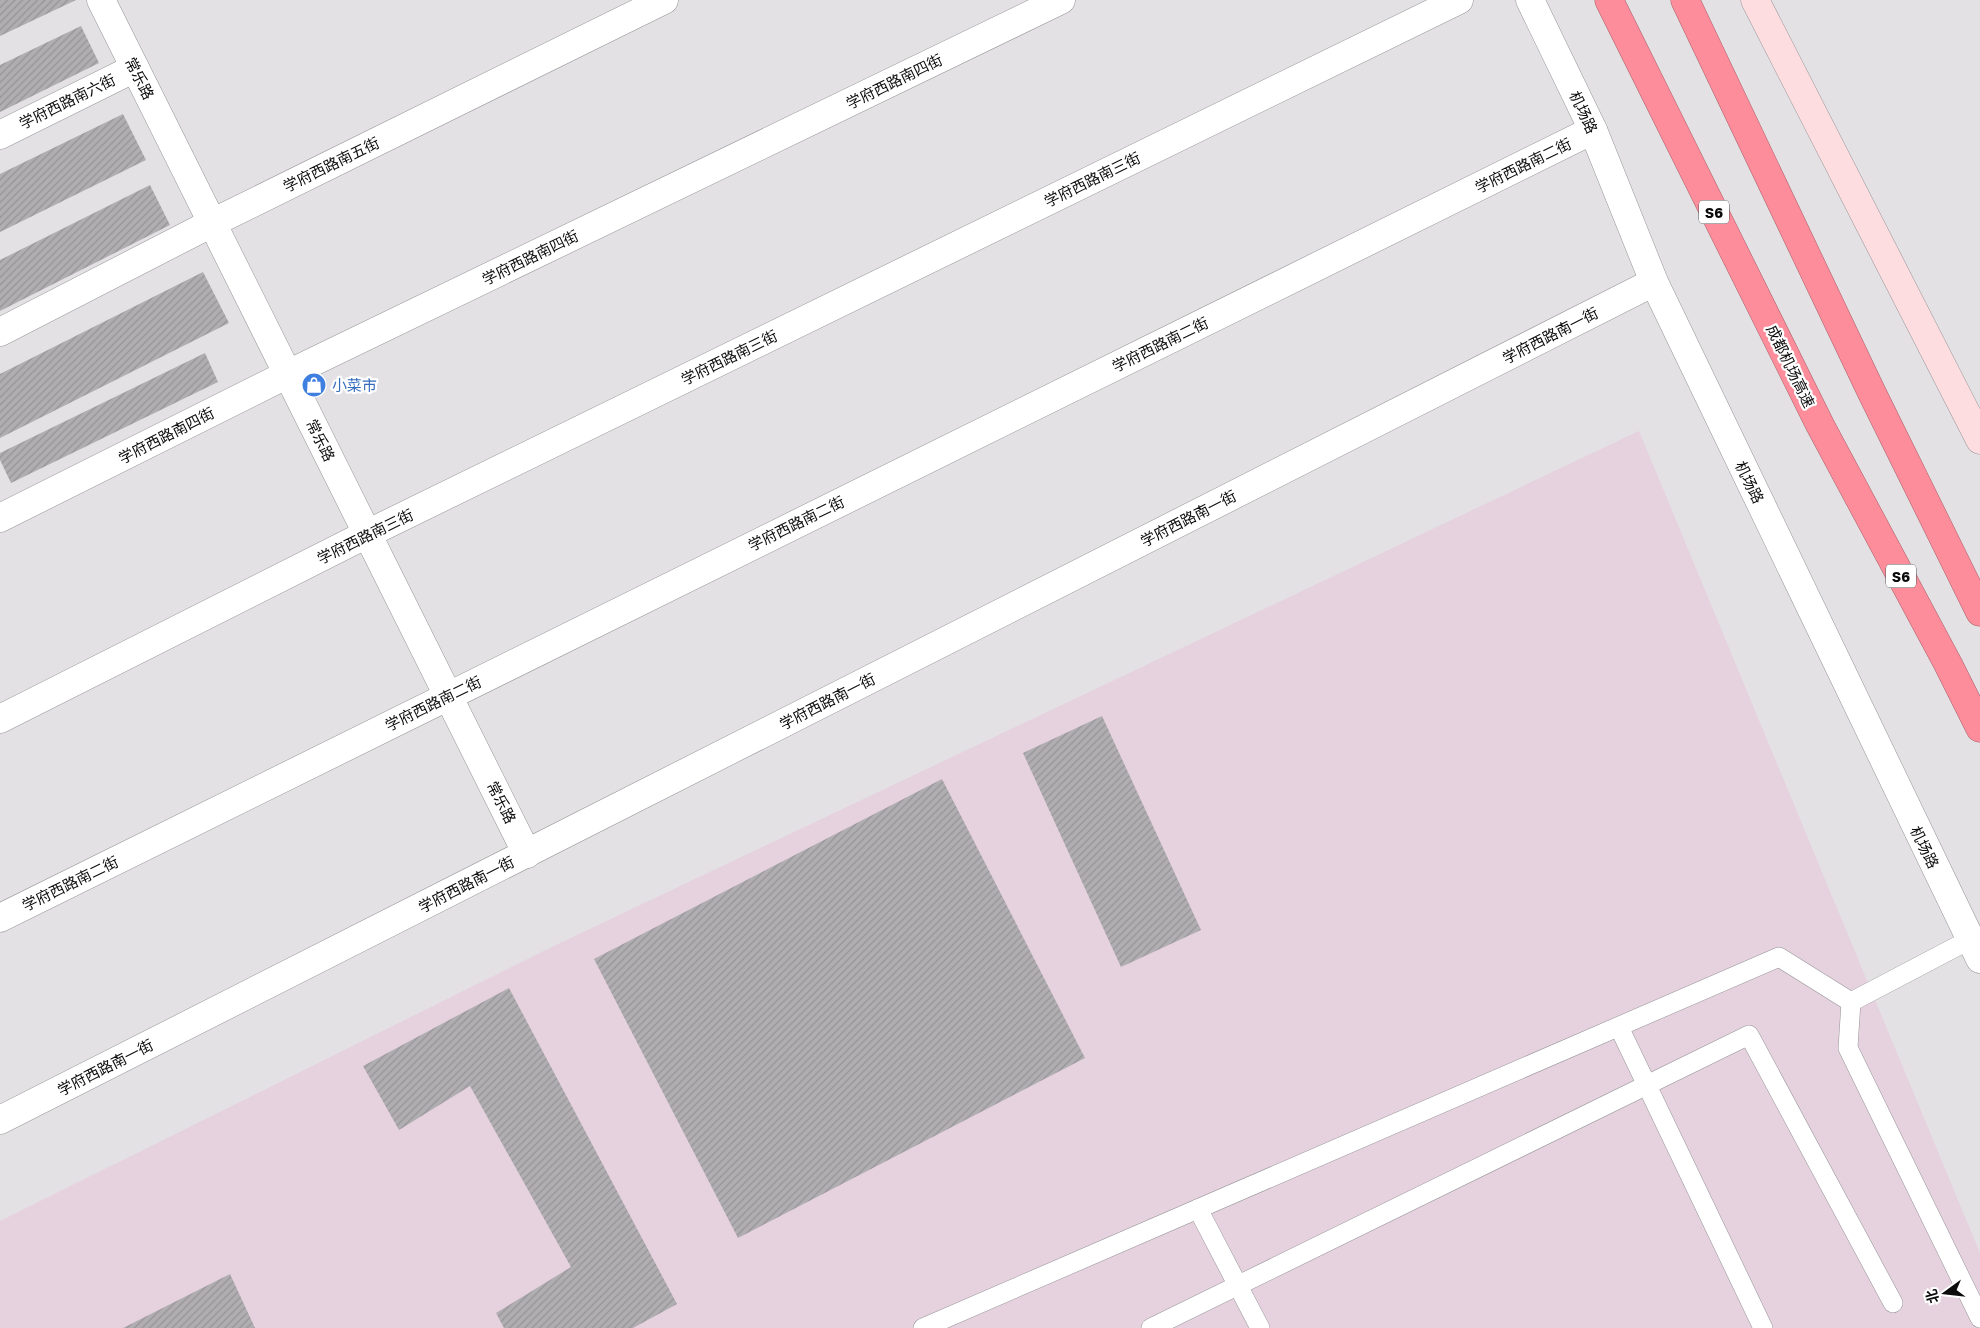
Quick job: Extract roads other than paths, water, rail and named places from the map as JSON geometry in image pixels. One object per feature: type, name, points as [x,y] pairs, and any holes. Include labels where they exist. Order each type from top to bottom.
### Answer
[{"type":"highway","name":"成都机场高速","points":[[1609,0],[1820,425],[1980,728]]},
{"type":"highway","points":[[1685,0],[1871,391],[1980,612]]},
{"type":"main road","points":[[1755,0],[1980,440]]},
{"type":"street","name":"常乐路","points":[[101,0],[527,854]]},
{"type":"street","name":"学府西路南五街","points":[[0,332],[212,223],[664,0]]},
{"type":"street","name":"学府西路南四街","points":[[0,518],[288,374],[1061,0]]},
{"type":"street","name":"学府西路南三街","points":[[0,719],[368,534],[1459,0]]},
{"type":"street","name":"机场路","points":[[1530,0],[1593,130],[1654,282],[1974,950]]},
{"type":"street","name":"学府西路南六街","points":[[0,135],[135,68]]},
{"type":"street","name":"学府西路南二街","points":[[0,918],[1593,130]]},
{"type":"street","name":"学府西路南一街","points":[[0,1120],[1654,282]]},
{"type":"lane","points":[[1851,1002],[1974,950]]},
{"type":"lane","points":[[923,1328],[943,1324],[1198,1209],[1779,958],[1851,1002]]},
{"type":"lane","points":[[1851,1002],[1848,1048],[1980,1318]]},
{"type":"lane","points":[[1619,1027],[1763,1328]]},
{"type":"lane","points":[[1151,1328],[1237,1284],[1749,1035],[1893,1303]]},
{"type":"lane","points":[[1198,1209],[1260,1328]]},
{"type":"lane","points":[[1972,1328],[1980,1324]]},
{"type":"place","name":"小菜市","points":[[314,385]]}]
